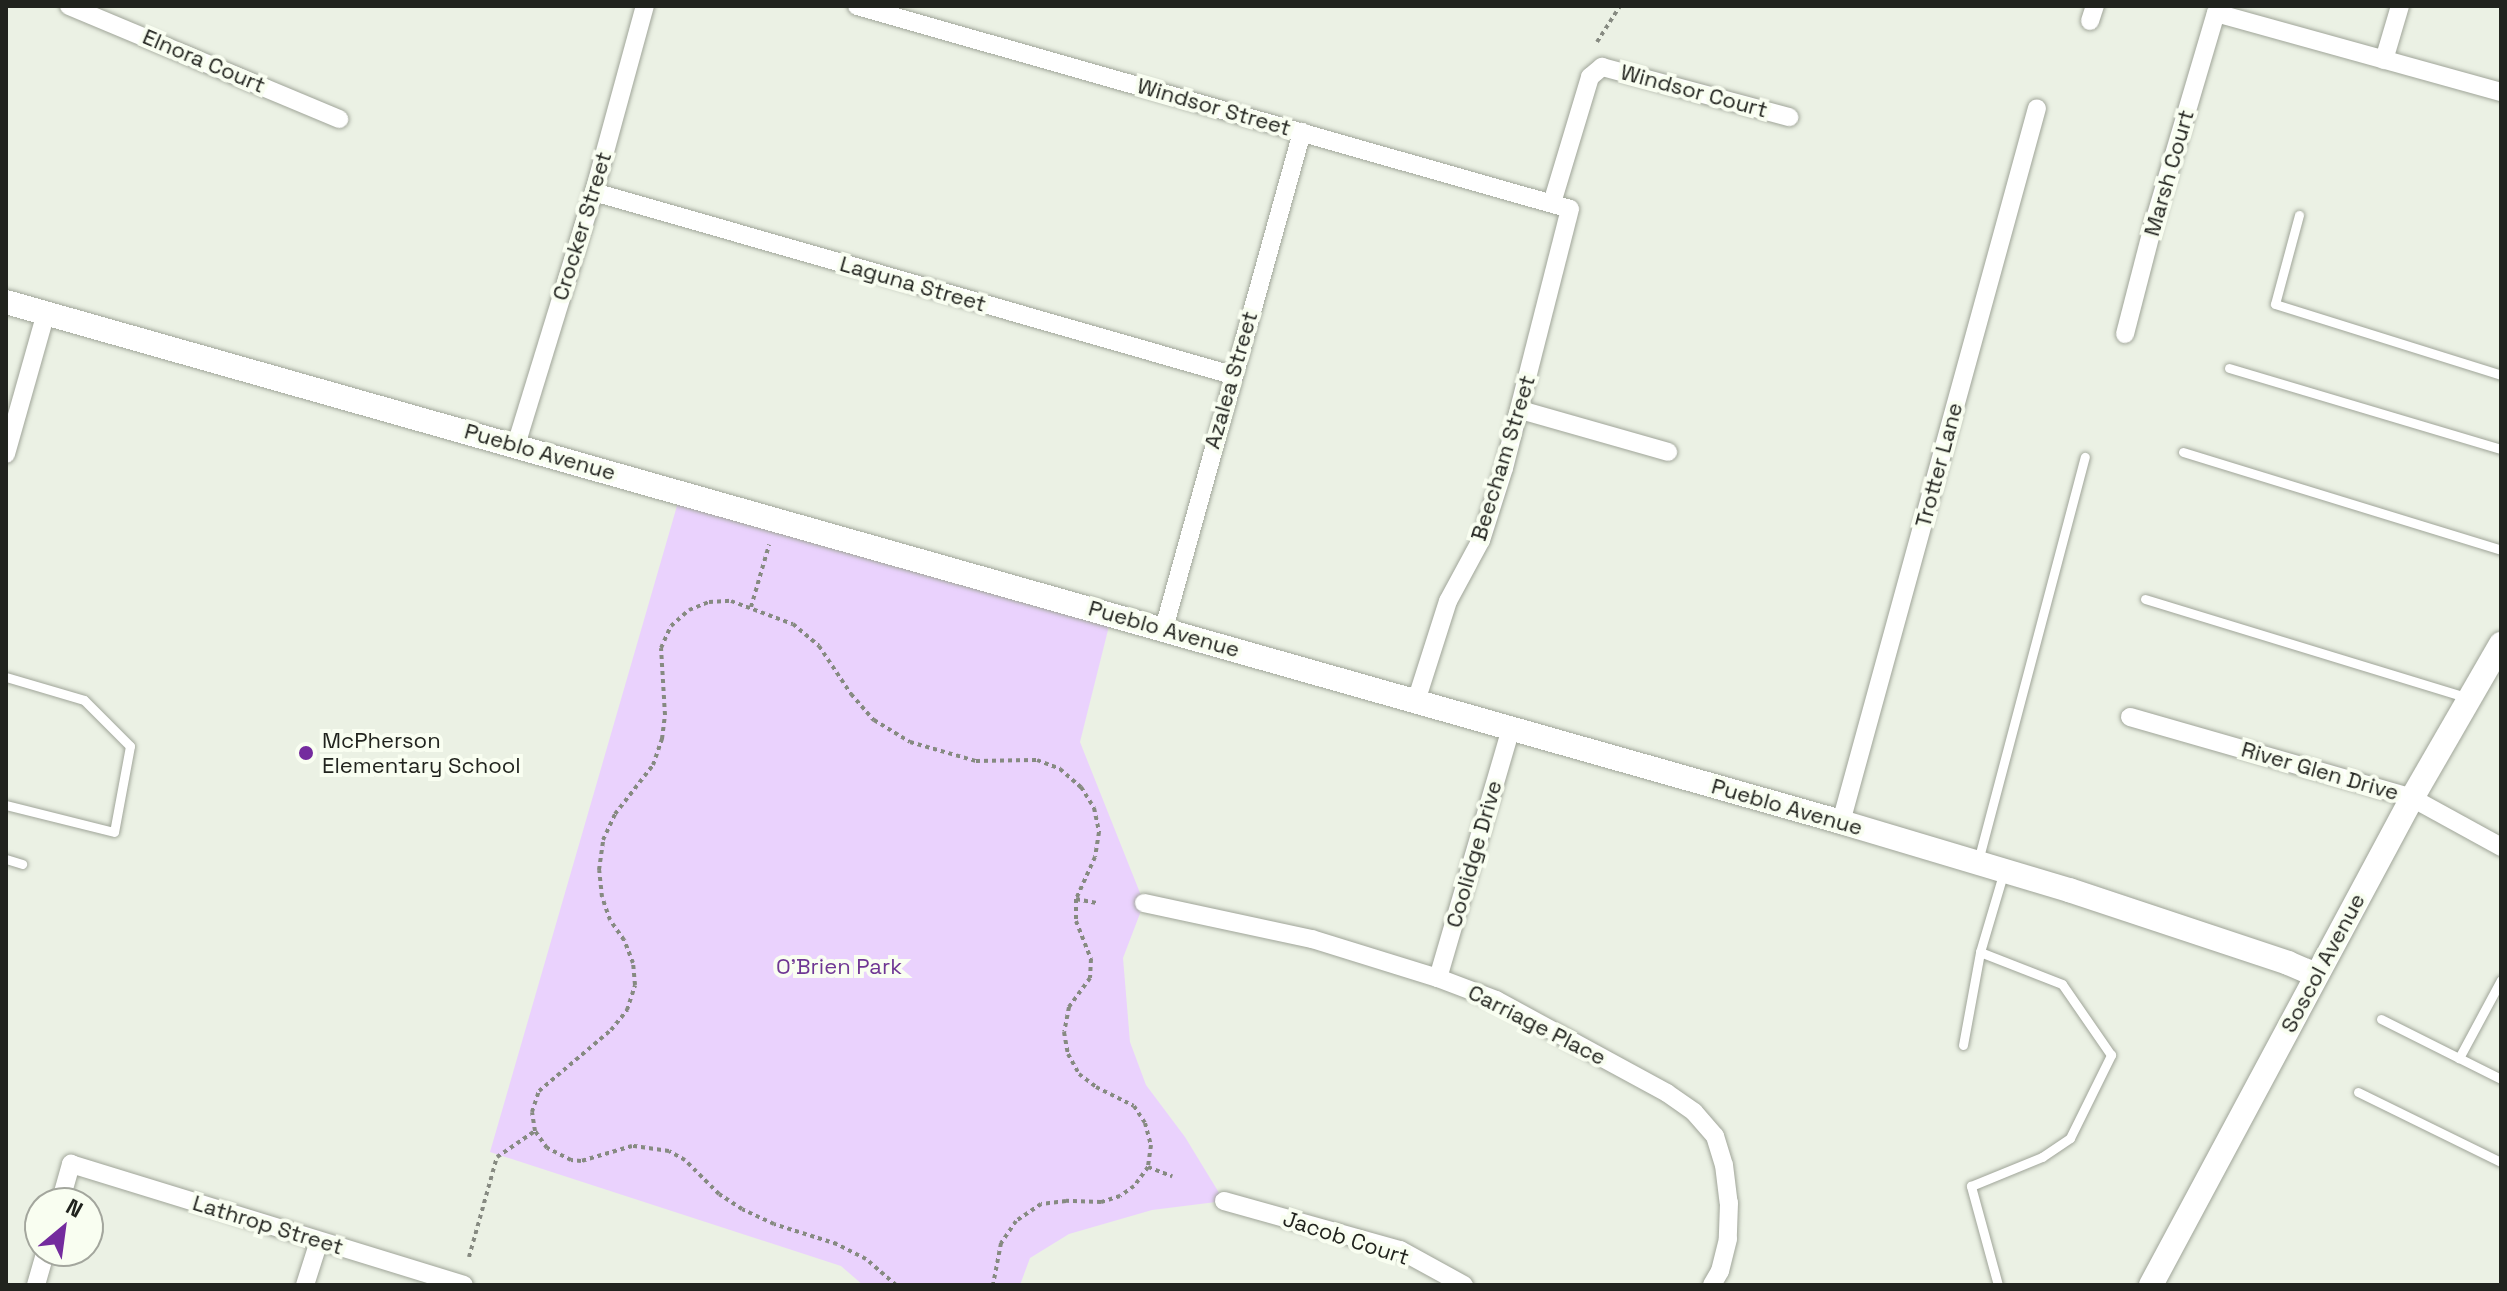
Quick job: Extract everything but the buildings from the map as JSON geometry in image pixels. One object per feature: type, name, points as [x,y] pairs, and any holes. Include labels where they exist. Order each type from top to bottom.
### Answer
[{"type":"street","name":"Elnora Court","points":[[69,6],[339,119]]},
{"type":"street","name":"Crocker Street","points":[[516,445],[594,192],[645,6]]},
{"type":"street","name":"Windsor Street","points":[[857,6],[1561,206]]},
{"type":"street","points":[[2400,6],[2384,60],[2501,92]]},
{"type":"street","name":"Marsh Court","points":[[2125,334],[2154,222],[2216,13],[2384,60]]},
{"type":"street","name":"Windsor Court","points":[[1561,206],[1590,77],[1602,67],[1789,117]]},
{"type":"street","name":"Trotter Lane","points":[[1841,822],[2037,108]]},
{"type":"street","name":"Azalea Street","points":[[1164,628],[1302,132]]},
{"type":"street","name":"Laguna Street","points":[[594,192],[1232,375]]},
{"type":"street","name":"Beecham Street","points":[[1416,701],[1448,601],[1481,540],[1521,410],[1561,206]]},
{"type":"street","name":"Pueblo Avenue","points":[[6,302],[1841,822],[2098,899],[2316,975]]},
{"type":"street","points":[[6,454],[46,313]]},
{"type":"street","points":[[1521,410],[1668,452]]},
{"type":"street","name":"Soscol Avenue","points":[[2151,1285],[2412,798],[2501,644]]},
{"type":"street","name":"River Glen Drive","points":[[2130,717],[2412,798],[2501,847]]},
{"type":"street","name":"Coolidge Drive","points":[[1438,978],[1511,729]]},
{"type":"street","name":"Carriage Place","points":[[1144,903],[1312,939],[1438,978],[1496,1000],[1667,1093],[1694,1112],[1715,1136],[1724,1165],[1729,1203],[1728,1239],[1720,1271],[1712,1285]]},
{"type":"street","name":"Lathrop Street","points":[[65,1187],[71,1164],[464,1285]]},
{"type":"street","name":"Jacob Court","points":[[1224,1201],[1400,1250],[1464,1285]]},
{"type":"street","points":[[305,1285],[319,1241]]},
{"type":"lane","points":[[2299,215],[2275,304],[2501,375]]},
{"type":"lane","points":[[2229,368],[2501,449]]},
{"type":"lane","points":[[2183,452],[2501,550]]},
{"type":"lane","points":[[1977,864],[2085,457]]},
{"type":"lane","points":[[2145,599],[2468,698]]},
{"type":"lane","points":[[6,677],[84,700],[130,746],[114,832],[6,805]]},
{"type":"lane","points":[[6,859],[22,864]]},
{"type":"lane","points":[[1963,1045],[1980,952],[2004,871]]},
{"type":"lane","points":[[1980,952],[2062,984],[2111,1055],[2070,1138],[2042,1157],[1971,1186],[1998,1285]]},
{"type":"lane","points":[[2459,1058],[2501,980]]},
{"type":"lane","points":[[2381,1019],[2501,1079]]},
{"type":"lane","points":[[2358,1092],[2501,1162]]},
{"type":"path","points":[[1597,42],[1620,6]]},
{"type":"path","points":[[751,607],[769,545]]},
{"type":"path","points":[[896,1285],[866,1259],[837,1244],[774,1224],[742,1209],[719,1194],[685,1160],[669,1151],[632,1146],[581,1161],[571,1160],[547,1148],[535,1131],[532,1112],[539,1091],[554,1075],[611,1030],[627,1010],[635,985],[633,963],[624,940],[610,920],[602,897],[599,870],[603,840],[615,814],[653,765],[662,739],[665,715],[661,648],[671,626],[689,610],[709,602],[731,601],[793,624],[810,639],[874,720],[910,742],[945,755],[976,761],[1037,760],[1060,769],[1081,787],[1094,808],[1099,832],[1095,857],[1076,899],[1076,921],[1091,959],[1090,978],[1069,1007],[1065,1021],[1068,1054],[1079,1074],[1096,1087],[1134,1106],[1145,1123],[1151,1145],[1148,1167],[1134,1186],[1120,1196],[1101,1202],[1041,1204],[1016,1221],[1001,1243],[993,1285]]},
{"type":"path","points":[[1076,899],[1097,903]]},
{"type":"path","points":[[469,1257],[497,1157],[535,1131]]},
{"type":"path","points":[[1148,1167],[1172,1176]]},
{"type":"green space","name":"O'Brien Park","points":[[681,492],[1112,614],[1080,742],[1144,903],[1123,958],[1130,1042],[1146,1085],[1185,1137],[1224,1201],[1152,1210],[1069,1234],[1030,1258],[1020,1285],[863,1285],[841,1266],[490,1152]]},
{"type":"place","name":"McPherson Elementary School","points":[[306,753]]}]
